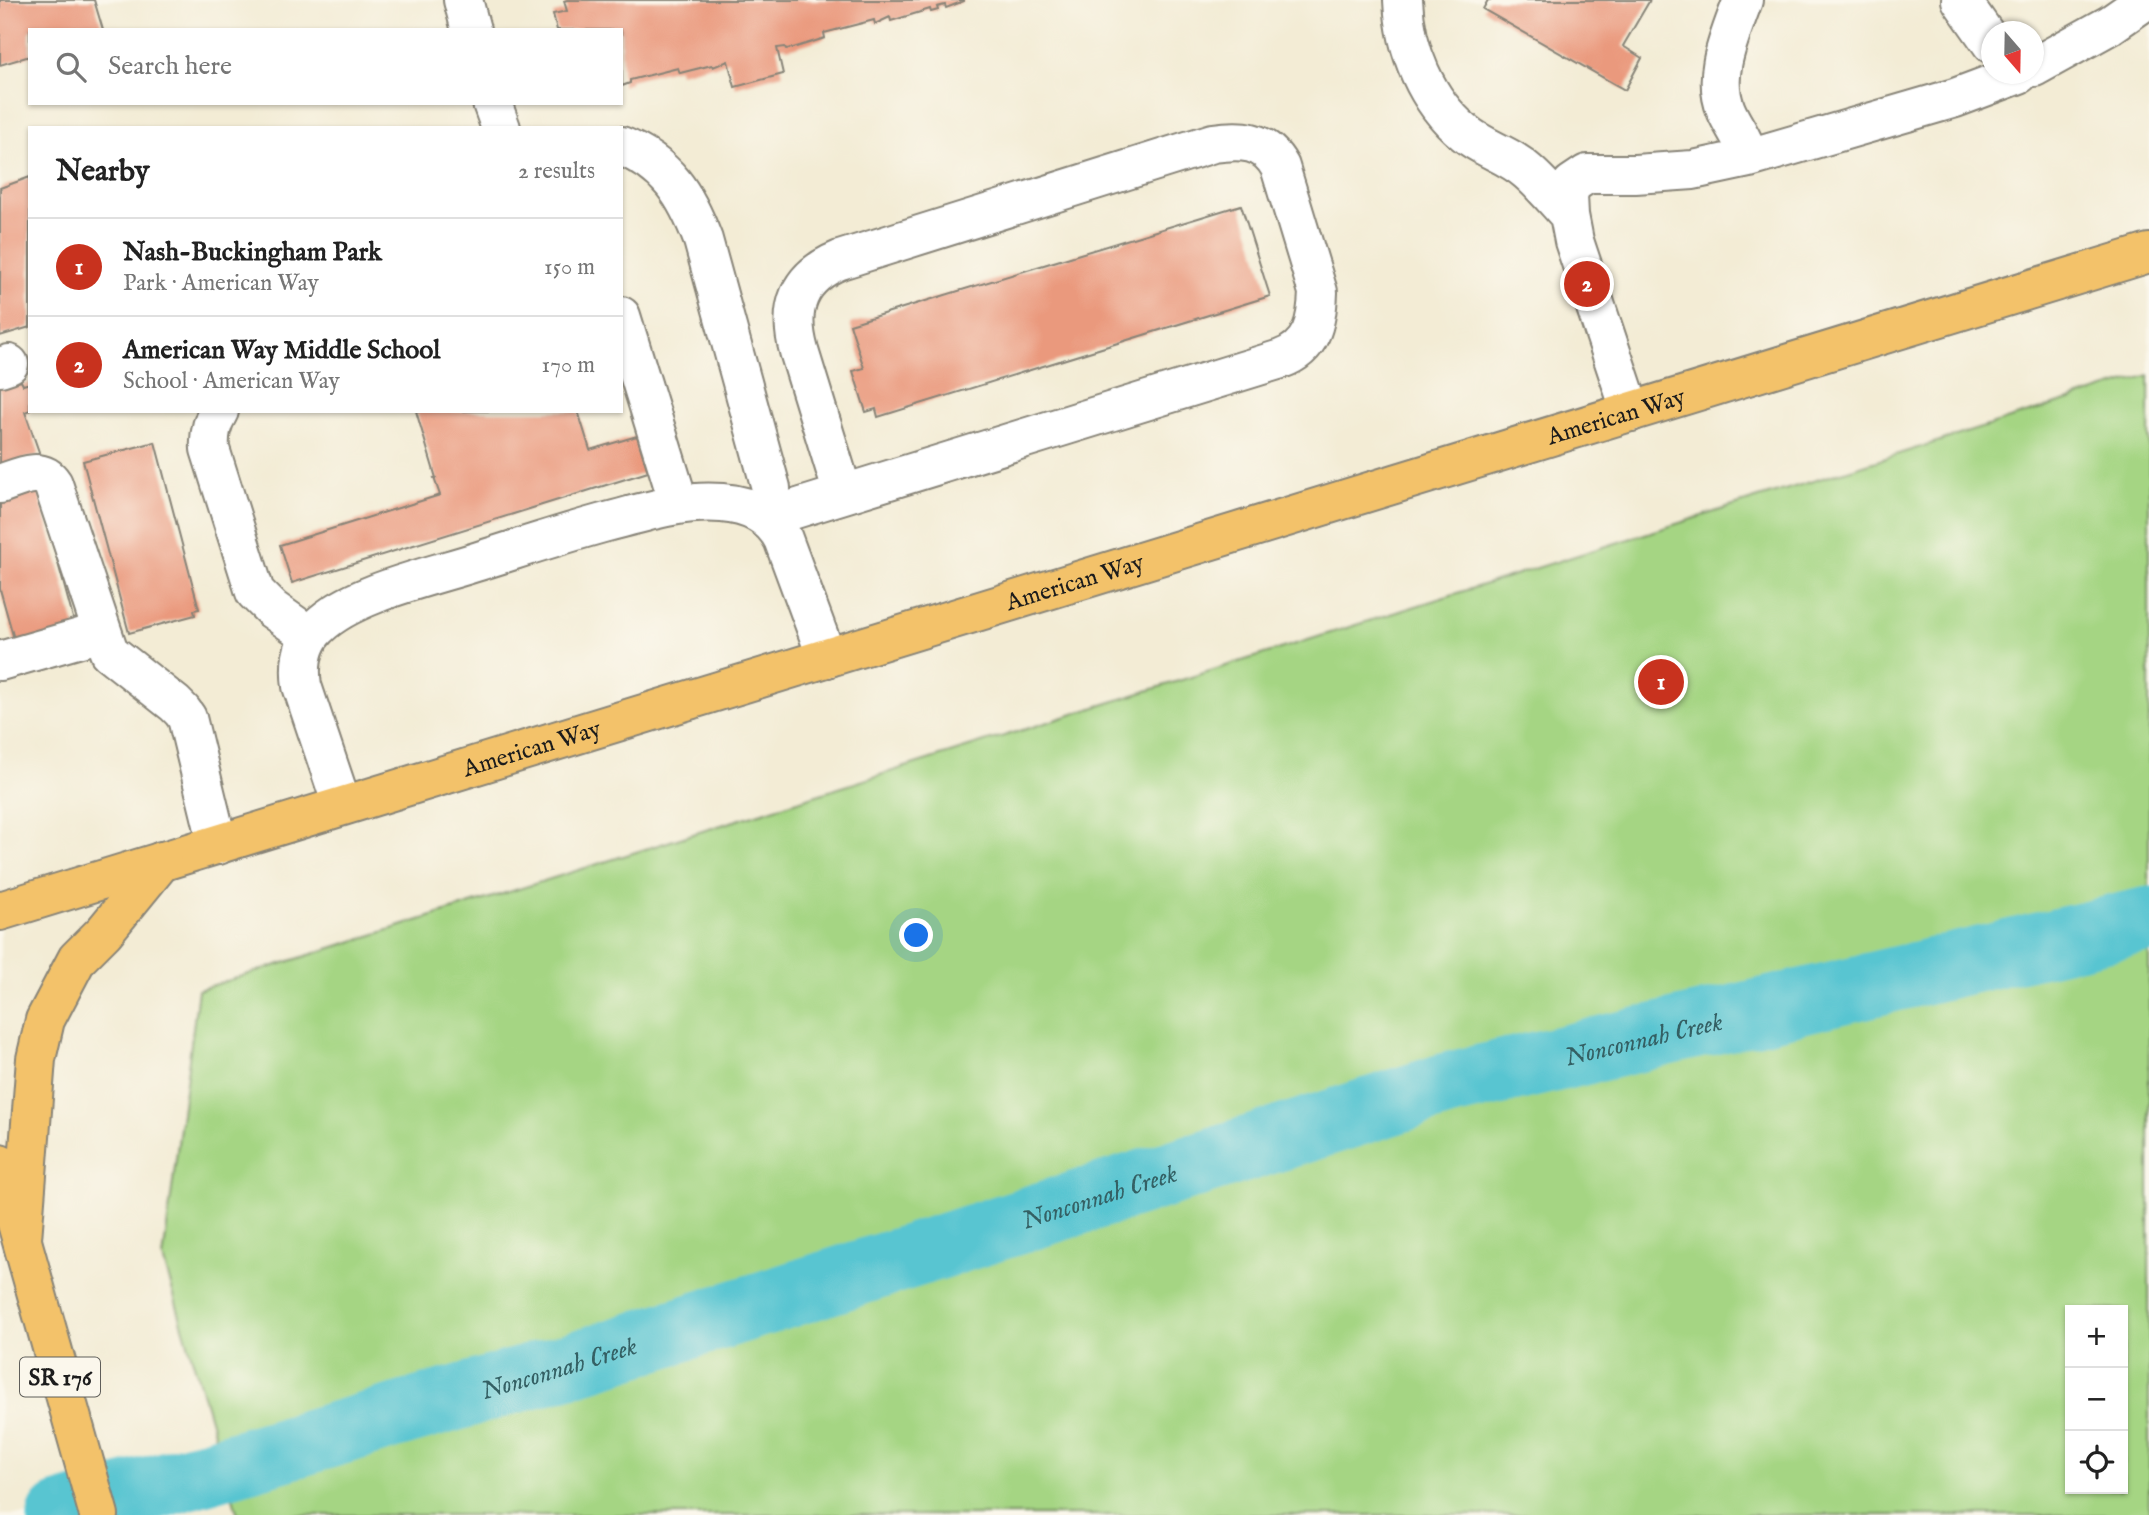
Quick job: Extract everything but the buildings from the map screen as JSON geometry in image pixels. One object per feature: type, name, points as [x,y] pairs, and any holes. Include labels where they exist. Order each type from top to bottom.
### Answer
[{"type":"main road","name":"American Way","points":[[0,911],[2149,253]]},
{"type":"main road","points":[[22,1238],[36,1059],[45,1020],[77,959],[104,932],[162,861]]},
{"type":"main road","name":"SR 176","points":[[0,1163],[99,1515]]},
{"type":"lane","points":[[463,0],[470,28]]},
{"type":"lane","points":[[1403,0],[1404,23],[1418,68],[1445,113],[1465,133],[1487,148],[1511,159],[1528,172],[1569,215]]},
{"type":"lane","points":[[1743,0],[1724,55],[1721,94],[1731,122],[1744,141],[1749,158]]},
{"type":"lane","points":[[1961,0],[1981,28]]},
{"type":"lane","points":[[2044,60],[2099,32],[2146,0]]},
{"type":"lane","points":[[1632,412],[1586,279],[1569,215],[1568,195],[1572,184],[1578,178],[1587,174],[1693,170],[1749,158],[1895,117],[1990,84]]},
{"type":"lane","points":[[493,105],[500,126]]},
{"type":"lane","points":[[766,518],[1293,355],[1304,345],[1312,330],[1318,292],[1274,155],[1264,147],[1248,142],[1213,143],[825,266],[804,285],[796,309],[796,340],[843,494]]},
{"type":"lane","points":[[623,147],[651,160],[669,177],[695,218],[771,488],[771,507],[766,518]]},
{"type":"lane","points":[[623,322],[679,504]]},
{"type":"lane","points":[[218,413],[209,435],[210,449],[255,592],[272,610],[310,636]]},
{"type":"lane","points":[[0,484],[32,474],[44,475],[51,480],[106,646],[113,656],[183,710],[187,718],[218,845]]},
{"type":"lane","points":[[342,805],[300,674],[302,654],[310,636],[319,625],[337,612],[374,595],[596,525],[679,504],[724,503],[742,506],[766,518],[777,528],[783,539],[827,658]]},
{"type":"lane","points":[[0,661],[102,632]]},
{"type":"green space","points":[[2149,375],[2149,1515],[238,1515],[163,1258],[198,990]]},
{"type":"waterway","name":"Nonconnah Creek","points":[[60,1515],[586,1360],[1447,1085],[2149,919]]},
{"type":"place","name":"American Way Middle School","points":[[1587,284]]},
{"type":"place","name":"Nash-Buckingham Park","points":[[1661,682]]}]
